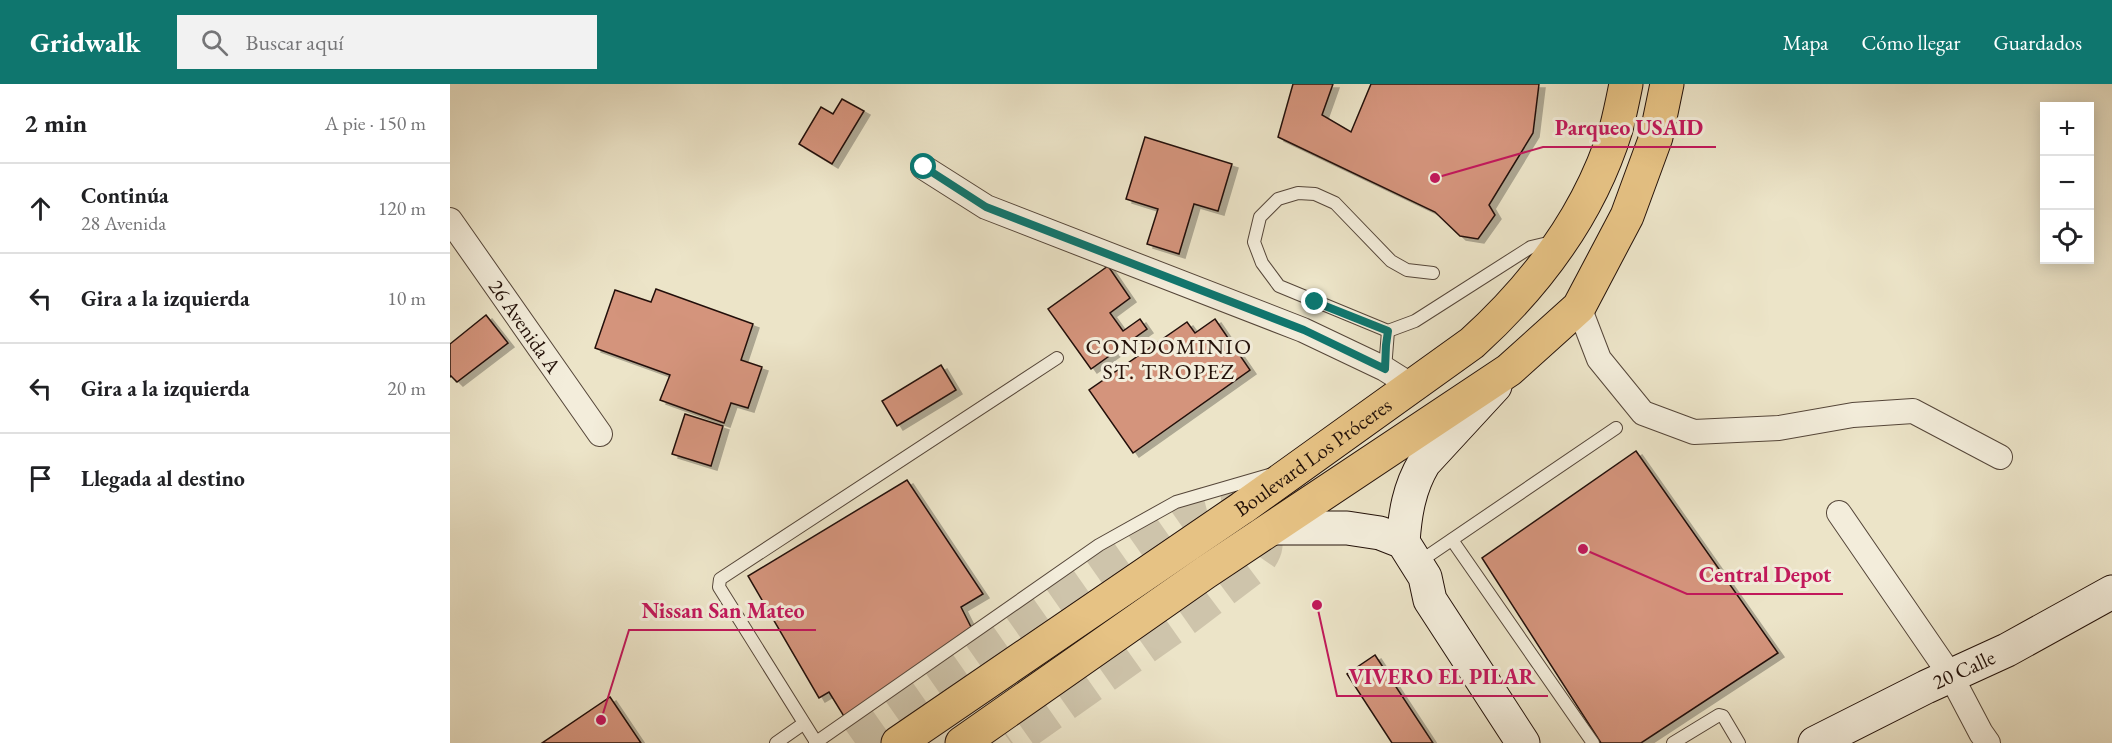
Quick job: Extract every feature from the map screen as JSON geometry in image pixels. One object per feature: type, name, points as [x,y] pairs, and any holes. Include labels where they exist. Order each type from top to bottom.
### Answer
[{"type":"highway","name":"Boulevard Los Próceres","points":[[898,743],[1299,466],[1399,378],[1472,343],[1502,316],[1564,240],[1592,189],[1616,129],[1626,84]]},
{"type":"highway","name":"Boulevard Los Próceres","points":[[962,743],[1206,572],[1509,370],[1579,307],[1627,216],[1656,137],[1667,84]]},
{"type":"main road","points":[[1509,370],[1424,464],[1417,474],[1409,497],[1415,561],[1430,600],[1523,743]]},
{"type":"main road","points":[[1274,528],[1347,528],[1380,533],[1446,588],[1547,743]]},
{"type":"main road","name":"20 Calle","points":[[1826,741],[1926,687],[2007,650],[2112,592]]},
{"type":"street","points":[[924,167],[986,207],[1304,330],[1399,378]]},
{"type":"street","name":"26 Avenida A","points":[[450,220],[600,434]]},
{"type":"street","points":[[1579,307],[1599,359],[1643,413],[1694,432],[1779,428],[1852,415],[1913,411],[2000,457]]},
{"type":"street","points":[[1839,513],[1951,676],[1988,743]]},
{"type":"lane","points":[[1433,273],[1407,270],[1391,261],[1335,203],[1315,194],[1298,193],[1278,199],[1260,217],[1254,242],[1262,263],[1279,286],[1388,331],[1415,321],[1531,247],[1564,240]]},
{"type":"lane","points":[[1388,331],[1386,345],[1399,378]]},
{"type":"lane","points":[[1057,358],[720,579],[719,587],[815,743],[1099,545],[1132,526],[1176,502],[1299,466]]},
{"type":"lane","points":[[1415,561],[1452,540],[1616,428]]},
{"type":"lane","points":[[1452,540],[1593,743]]},
{"type":"lane","points":[[1673,743],[1719,715],[1723,716],[1739,743]]},
{"type":"lane","points":[[776,743],[803,724]]},
{"type":"building","points":[[1293,84],[1333,84],[1322,115],[1351,132],[1371,84],[1539,84],[1533,133],[1489,205],[1495,215],[1478,239],[1460,236],[1435,212],[1278,137]]},
{"type":"building","points":[[842,99],[864,111],[832,164],[799,144],[821,107],[833,114]]},
{"type":"building","points":[[1145,137],[1232,164],[1218,211],[1194,204],[1179,254],[1147,244],[1158,209],[1126,199]]},
{"type":"building","points":[[1108,266],[1130,298],[1110,313],[1123,331],[1140,319],[1147,329],[1091,369],[1048,309]]},
{"type":"building","points":[[656,289],[753,324],[741,360],[762,367],[748,408],[731,403],[724,423],[660,400],[670,375],[595,348],[615,290],[651,302]]},
{"type":"building","points":[[486,315],[508,343],[457,382],[450,377],[450,344]]},
{"type":"building","points":[[1215,319],[1250,370],[1133,453],[1089,390],[1187,322],[1195,333]]},
{"type":"building","points":[[941,365],[956,390],[897,426],[882,401]]},
{"type":"building","points":[[685,414],[723,426],[711,466],[672,454]]},
{"type":"building","points":[[1636,451],[1778,653],[1641,743],[1601,743],[1482,558]]},
{"type":"building","points":[[907,480],[983,594],[961,607],[971,627],[845,718],[829,692],[819,698],[748,576]]},
{"type":"building","points":[[1375,655],[1433,743],[1392,743],[1347,674]]},
{"type":"building","points":[[610,697],[641,743],[542,743]]},
{"type":"tunnel","points":[[855,743],[1187,510],[1207,503],[1228,501],[1247,512],[1263,533],[1266,546],[1262,556],[1251,570],[1011,743]]},
{"type":"place","name":"Parqueo USAID","points":[[1435,178]]},
{"type":"place","name":"Central Depot","points":[[1583,549]]},
{"type":"place","name":"VIVERO EL PILAR","points":[[1317,605]]},
{"type":"place","name":"Nissan San Mateo","points":[[601,720]]},
{"type":"district","name":"CONDOMINIO ST. TROPEZ","points":[[1169,358]]},
{"type":"route","points":[[924,167],[986,207],[1304,330],[1385,369],[1388,331],[1315,302]]}]
